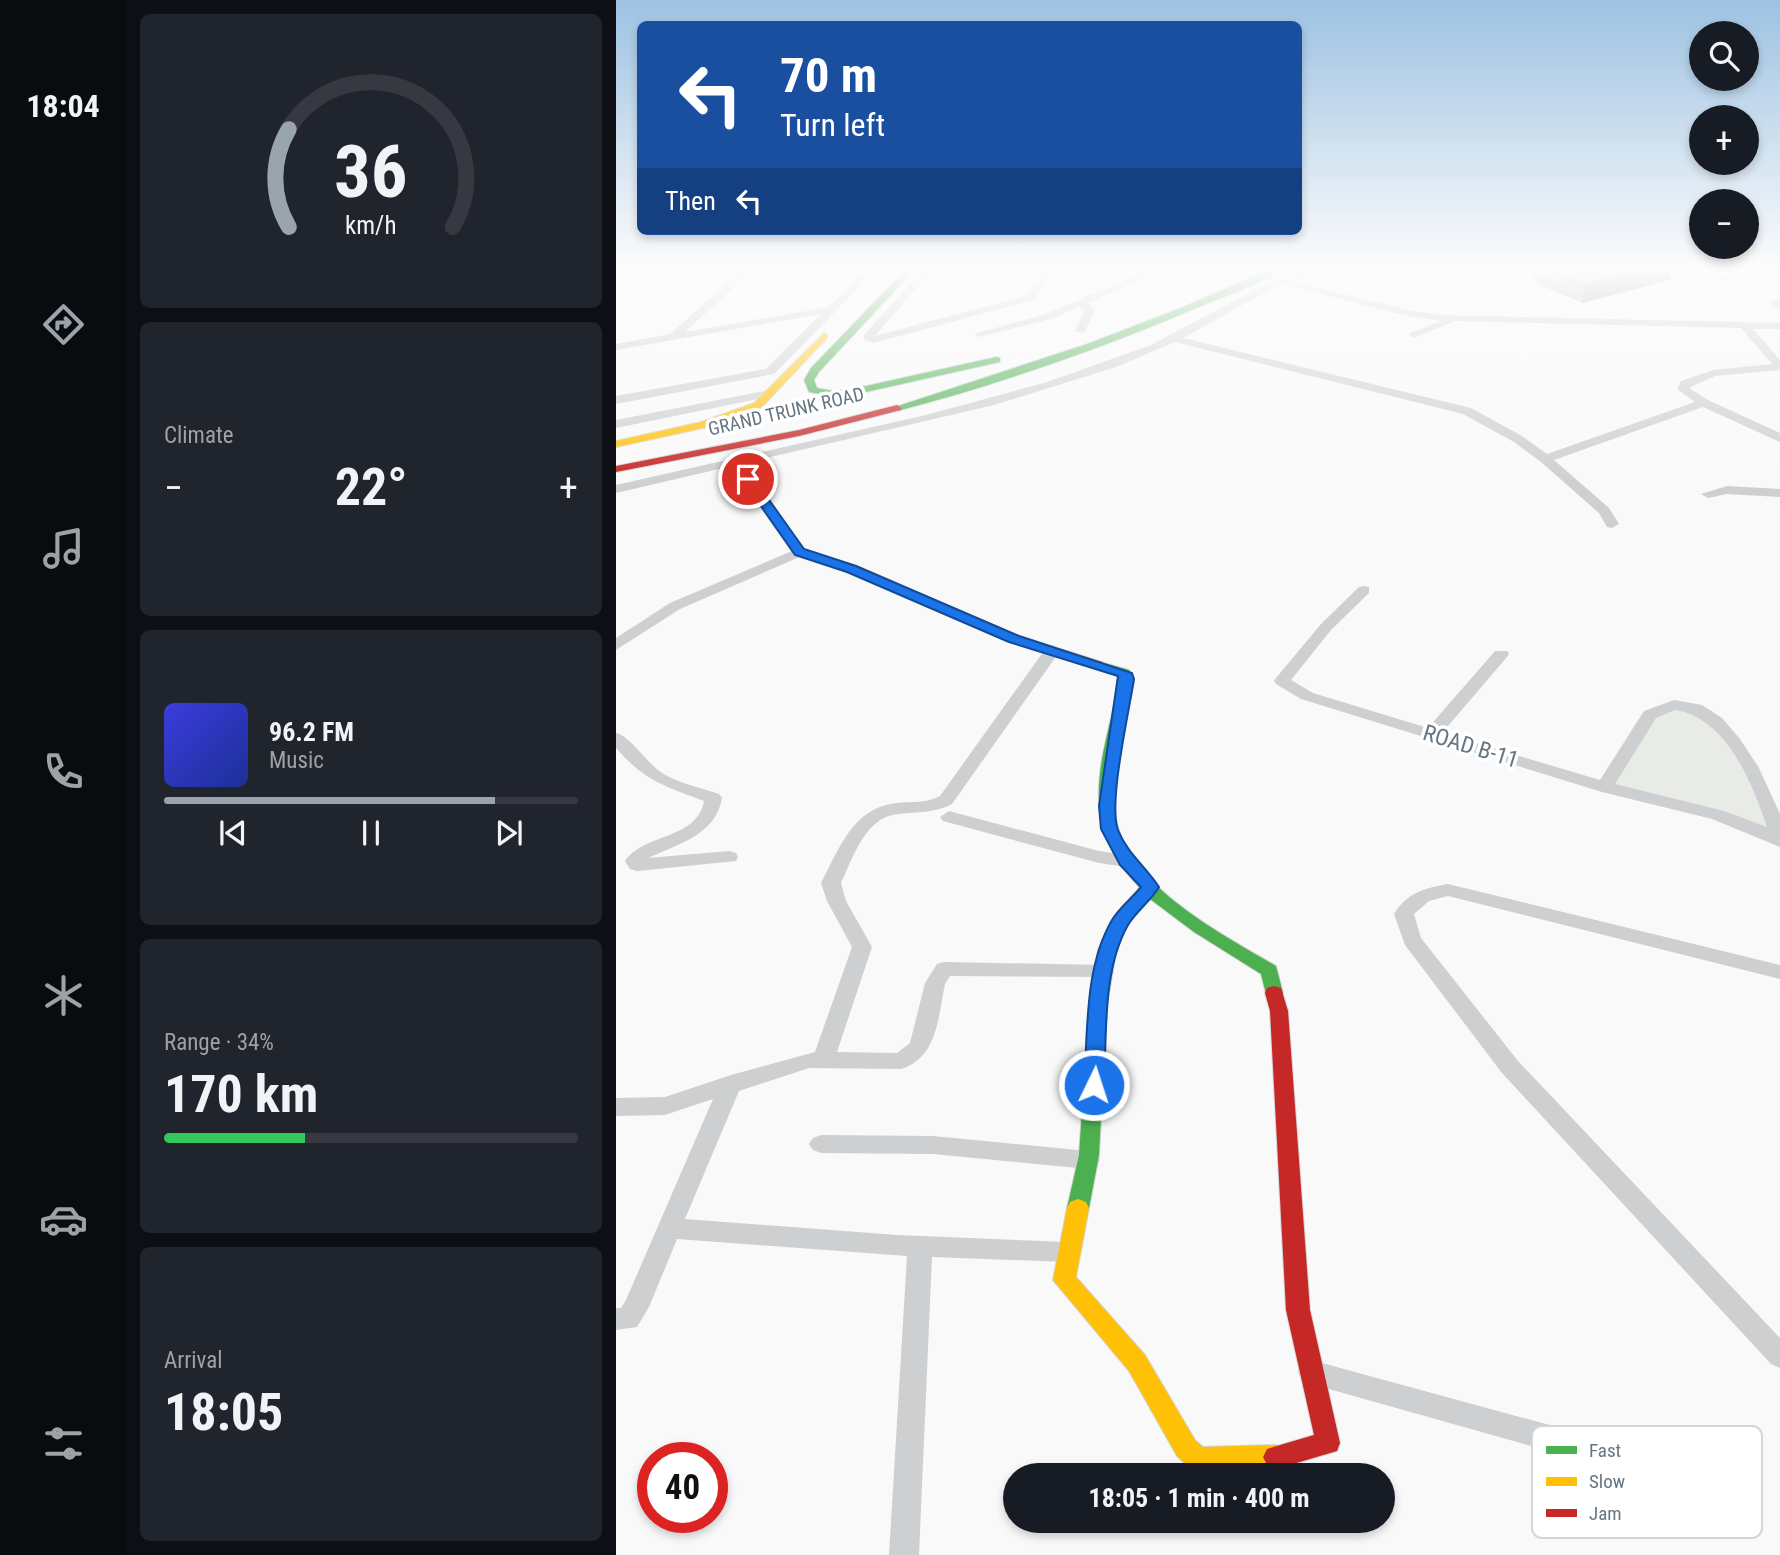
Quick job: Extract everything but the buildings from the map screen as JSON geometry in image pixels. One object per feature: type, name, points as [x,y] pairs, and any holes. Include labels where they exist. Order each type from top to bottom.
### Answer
[{"type":"main road","points":[[616,444],[734,416],[758,405],[817,343],[827,342]]},
{"type":"main road","name":"GRAND TRUNK ROAD","points":[[813,410],[1002,358],[857,391],[835,394],[813,390],[808,380],[843,342]]},
{"type":"main road","name":"GRAND TRUNK ROAD","points":[[616,469],[824,427],[956,390],[1109,342]]},
{"type":"main road","name":"GRAND TRUNK ROAD","points":[[616,450],[762,421]]},
{"type":"main road","points":[[736,460],[799,552],[852,569],[979,626],[1124,673],[1127,679],[1107,806],[1109,829],[1126,861],[1151,887],[1195,923],[1269,971],[1274,985],[1280,1024],[1298,1310],[1328,1443],[1250,1461],[1198,1459],[1186,1448],[1137,1363],[1064,1280],[1067,1252],[1088,1160],[1100,994],[1104,972],[1115,931],[1151,887]]},
{"type":"street","points":[[616,347],[650,342]]},
{"type":"street","points":[[616,400],[770,372],[800,342]]},
{"type":"street","points":[[616,489],[894,426],[1035,388],[1113,364],[1163,342]]},
{"type":"street","points":[[1185,342],[1467,411],[1518,439],[1545,459],[1604,511],[1612,524]]},
{"type":"street","points":[[1759,342],[1780,365],[1779,369],[1713,373],[1685,383],[1684,393],[1780,438]]},
{"type":"street","points":[[616,424],[769,394]]},
{"type":"street","points":[[1545,459],[1704,403]]},
{"type":"street","points":[[1708,494],[1727,490],[1780,493]]},
{"type":"street","points":[[616,645],[675,606],[799,552]]},
{"type":"street","name":"ROAD B-11","points":[[1364,590],[1326,627],[1282,681],[1307,696],[1605,787],[1721,819],[1780,840]]},
{"type":"street","points":[[824,1058],[862,947],[850,921],[838,909],[831,883],[859,829],[881,810],[935,807],[946,800],[1052,651]]},
{"type":"street","points":[[1432,734],[1501,654]]},
{"type":"street","points":[[1605,787],[1650,715],[1660,708],[1689,708],[1709,716],[1725,730],[1747,761],[1763,791],[1780,840]]},
{"type":"street","points":[[616,738],[639,764],[658,778],[713,798],[713,806],[701,824],[641,854],[634,861],[638,865],[729,857]]},
{"type":"street","points":[[949,817],[1099,857],[1126,861]]},
{"type":"street","points":[[1780,972],[1448,890],[1426,894],[1411,902],[1404,914],[1412,940],[1510,1067],[1780,1356]]},
{"type":"street","points":[[616,1107],[665,1106],[731,1083],[824,1058],[901,1061],[920,1047],[935,983],[944,969],[1104,972]]},
{"type":"street","points":[[616,1320],[628,1319],[636,1307],[731,1083]]},
{"type":"street","points":[[821,1144],[933,1144],[1088,1160]]},
{"type":"street","points":[[669,1228],[920,1246],[1067,1252]]},
{"type":"street","points":[[904,1555],[920,1246]]},
{"type":"street","points":[[1311,1372],[1532,1433]]},
{"type":"shaded area","points":[[1665,709],[1702,715],[1726,736],[1747,771],[1778,839],[1611,786],[1653,716]]},
{"type":"traffic: fast","points":[[842,342],[809,380],[813,390],[834,394],[857,391],[996,360]]},
{"type":"traffic: fast","points":[[897,408],[994,379],[1102,342]]},
{"type":"traffic: fast","points":[[1097,665],[1124,673],[1127,679],[1111,753],[1106,792],[1109,827],[1118,850],[1153,892],[1176,911],[1269,971],[1274,993]]},
{"type":"traffic: fast","points":[[1078,1208],[1089,1155],[1098,1006],[1107,950],[1119,922],[1151,887]]},
{"type":"traffic: slow","points":[[616,444],[704,425],[758,405],[819,342]]},
{"type":"traffic: slow","points":[[1078,1208],[1064,1280],[1137,1363],[1186,1448],[1198,1459],[1276,1457]]},
{"type":"traffic: jam","points":[[616,469],[799,433],[897,408]]},
{"type":"traffic: jam","points":[[736,460],[799,552],[852,569],[1014,639],[1097,665]]},
{"type":"traffic: jam","points":[[1274,993],[1279,1011],[1298,1310],[1328,1443],[1276,1457]]},
{"type":"route","points":[[748,479],[799,552],[852,569],[979,626],[1124,673],[1127,679],[1107,806],[1109,829],[1126,861],[1151,887],[1120,922],[1106,960],[1100,994],[1094,1085]]}]
